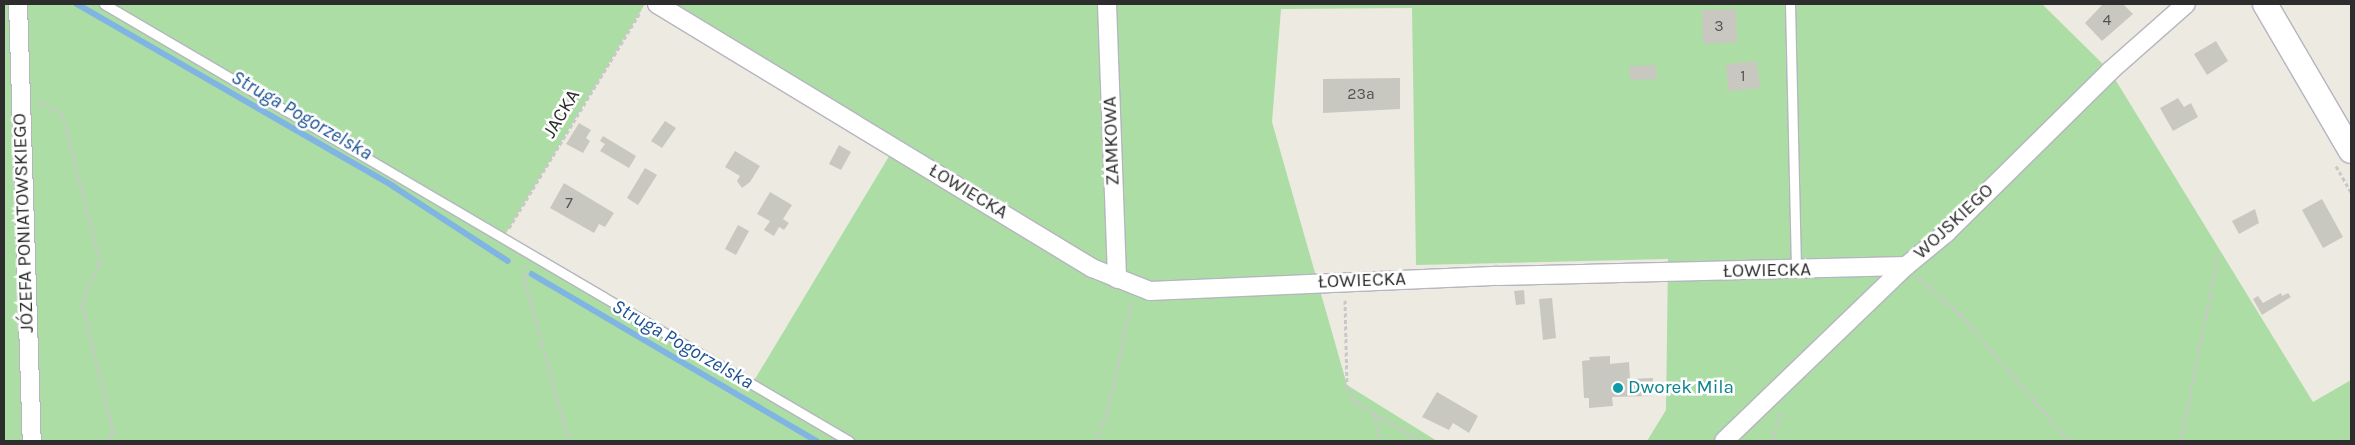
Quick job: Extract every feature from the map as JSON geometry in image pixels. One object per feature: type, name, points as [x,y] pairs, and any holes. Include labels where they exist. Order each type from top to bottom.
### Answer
[{"type":"main road","points":[[2266,4],[2351,151]]},
{"type":"street","name":"JÓZEFA PONIATOWSKIEGO","points":[[18,4],[32,441]]},
{"type":"street","name":"ŁOWIECKA","points":[[657,4],[1092,268],[1134,286],[1150,290],[1344,282],[1906,266]]},
{"type":"street","name":"ZAMKOWA","points":[[1107,4],[1116,279]]},
{"type":"street","name":"WOJSKIEGO","points":[[1724,441],[1906,266],[1946,233],[2110,71],[2186,4]]},
{"type":"lane","points":[[104,4],[446,202],[502,238],[849,441]]},
{"type":"lane","points":[[1790,4],[1796,270]]},
{"type":"path","name":"JACKA","points":[[502,238],[645,4]]},
{"type":"path","points":[[20,92],[62,113],[100,261],[82,303],[113,431],[108,441]]},
{"type":"path","points":[[526,251],[525,282],[569,441]]},
{"type":"path","points":[[2181,441],[2218,254]]},
{"type":"path","points":[[1906,266],[1960,314],[2069,441]]},
{"type":"path","points":[[1344,282],[1347,386],[1356,402],[1421,441]]},
{"type":"path","points":[[1094,441],[1109,407],[1134,286]]},
{"type":"path","points":[[1375,414],[1380,441]]},
{"type":"green space","points":[[4,4],[645,4],[503,238],[752,384],[894,148],[657,4],[2042,4],[2110,71],[2313,402],[2351,380],[2351,441],[1647,441],[1666,410],[1668,259],[1416,265],[1412,8],[1281,9],[1272,122],[1347,385],[1437,441],[4,441]]},
{"type":"building","points":[[2103,4],[2123,4],[2133,14],[2102,41],[2085,23]]},
{"type":"building","points":[[1736,9],[1737,42],[1703,44],[1702,10]]},
{"type":"building","points":[[2216,41],[2228,61],[2207,75],[2194,54]]},
{"type":"building","points":[[1757,61],[1760,88],[1728,91],[1726,64]]},
{"type":"building","points":[[1656,65],[1657,79],[1630,80],[1629,66]]},
{"type":"building","points":[[1400,78],[1400,109],[1323,113],[1323,79]]},
{"type":"building","points":[[2178,98],[2184,107],[2191,103],[2198,117],[2173,131],[2160,108]]},
{"type":"building","points":[[665,121],[676,128],[662,148],[651,141]]},
{"type":"building","points":[[579,123],[591,130],[586,138],[590,141],[583,153],[566,144]]},
{"type":"building","points":[[603,136],[636,156],[629,168],[600,151],[605,144],[600,141]]},
{"type":"building","points":[[839,145],[851,152],[841,170],[829,164]]},
{"type":"building","points":[[735,151],[760,166],[750,182],[742,188],[737,181],[740,176],[725,167]]},
{"type":"building","points":[[645,168],[657,175],[638,205],[627,198]]},
{"type":"building","points":[[564,183],[614,213],[605,227],[599,224],[594,233],[550,208]]},
{"type":"building","points":[[770,192],[792,205],[783,219],[789,223],[784,230],[779,227],[774,236],[764,230],[770,221],[757,214]]},
{"type":"building","points":[[2322,199],[2343,237],[2323,248],[2302,210]]},
{"type":"building","points":[[2255,209],[2259,223],[2239,234],[2232,221]]},
{"type":"building","points":[[738,225],[749,231],[736,255],[725,249]]},
{"type":"building","points":[[1524,290],[1525,304],[1516,305],[1514,291]]},
{"type":"building","points":[[2281,293],[2282,296],[2288,293],[2291,297],[2262,315],[2253,299],[2258,296],[2263,303]]},
{"type":"building","points":[[1552,298],[1556,338],[1543,340],[1539,299]]},
{"type":"building","name":"Dworek Mila","points":[[1610,356],[1610,364],[1629,362],[1630,379],[1653,378],[1653,396],[1612,397],[1613,406],[1589,408],[1589,398],[1584,398],[1582,361],[1590,360],[1589,357]]},
{"type":"building","points":[[1437,392],[1478,416],[1469,433],[1453,423],[1449,430],[1422,417]]},
{"type":"waterway","name":"Struga Pogorzelska","points":[[77,4],[393,186],[508,261]]},
{"type":"waterway","name":"Struga Pogorzelska","points":[[532,274],[817,441]]},
{"type":"place","name":"Dworek Mila","points":[[1618,388]]}]
